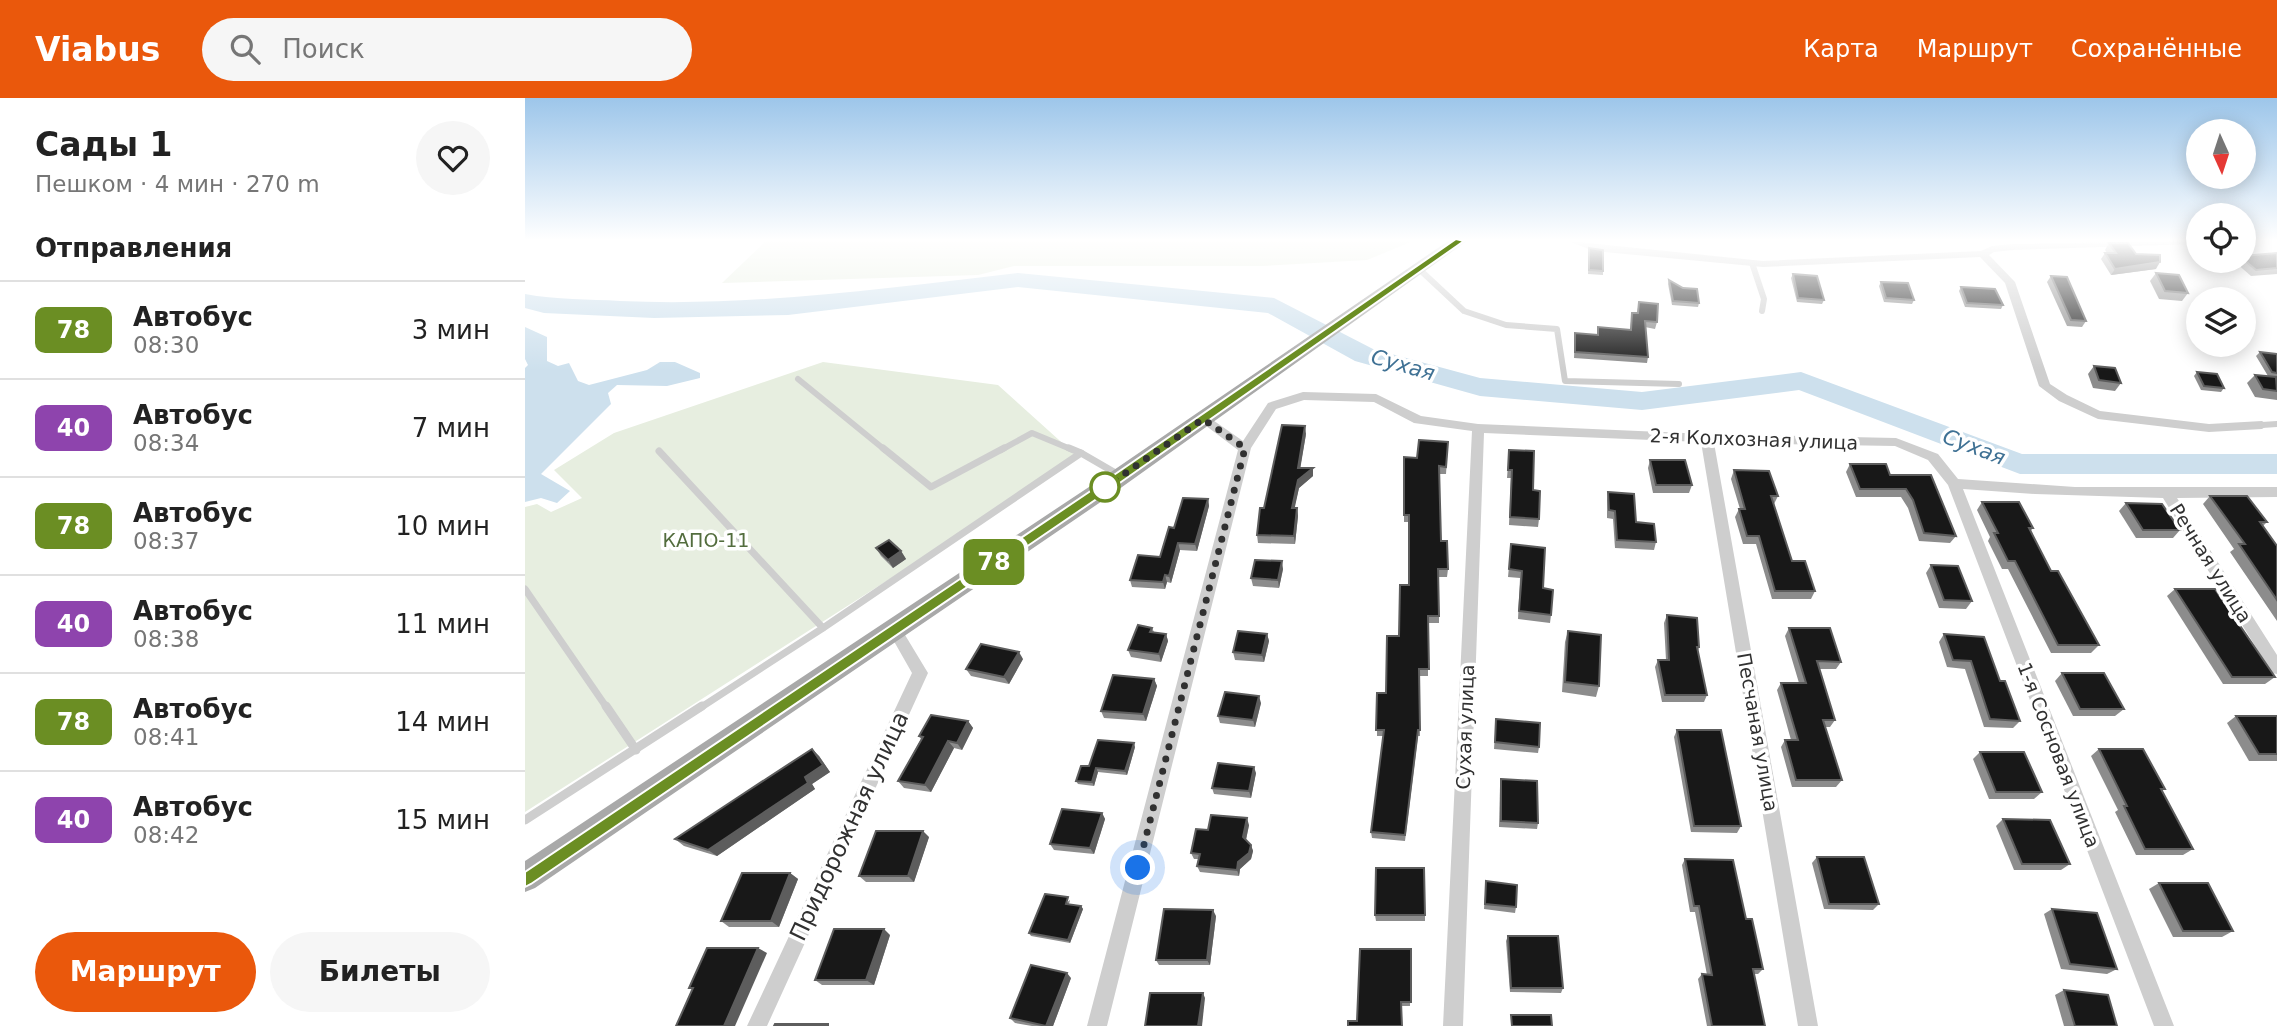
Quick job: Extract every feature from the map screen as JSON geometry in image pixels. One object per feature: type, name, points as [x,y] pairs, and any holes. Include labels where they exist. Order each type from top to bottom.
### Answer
[{"type":"main road","points":[[525,878],[1121,476],[1396,284]]},
{"type":"street","points":[[2011,284],[2045,386],[2063,398],[2098,415],[2209,428],[2262,425]]},
{"type":"street","name":"2-я Колхозная улица","points":[[1097,1026],[1245,448],[1272,406],[1303,396],[1376,398],[1418,420],[1478,428],[1707,438],[1896,442],[1933,457],[1954,483]]},
{"type":"street","points":[[1203,419],[1245,448]]},
{"type":"street","name":"Сухая улица","points":[[1453,1026],[1478,428]]},
{"type":"street","name":"Песчаная улица","points":[[1707,438],[1808,1026]]},
{"type":"street","points":[[1954,483],[1995,488],[2167,493],[2277,492]]},
{"type":"street","name":"1-я Сосновая улица","points":[[1954,483],[2164,1026]]},
{"type":"street","name":"Речная улица","points":[[2167,493],[2277,668]]},
{"type":"street","name":"Придорожная улица","points":[[757,1026],[920,673],[894,629]]},
{"type":"lane","points":[[1435,284],[1464,311],[1506,325],[1557,329],[1565,381],[1679,384]]},
{"type":"lane","points":[[1759,284],[1764,299],[1762,311]]},
{"type":"lane","points":[[798,379],[931,487],[1032,432],[1081,453],[1121,476]]},
{"type":"lane","points":[[2262,425],[2277,424]]},
{"type":"lane","points":[[659,451],[823,628]]},
{"type":"lane","points":[[525,820],[823,628],[1081,453]]},
{"type":"lane","points":[[525,589],[636,750]]},
{"type":"green space","name":"КАПО-11","points":[[823,362],[998,385],[1079,458],[525,812],[525,507],[537,504],[551,512],[582,498],[554,470],[614,433]]},
{"type":"water","points":[[525,327],[547,337],[547,361],[558,366],[569,363],[578,381],[589,385],[647,370],[660,362],[675,362],[700,373],[700,378],[667,386],[617,385],[608,393],[611,404],[541,474],[570,491],[557,503],[541,498],[525,502],[525,368],[528,365],[525,359]]},
{"type":"building","points":[[1670,284],[1697,289],[1699,303],[1673,301]]},
{"type":"building","points":[[1795,284],[1819,284],[1824,300],[1798,298]]},
{"type":"building","points":[[1882,284],[1908,284],[1914,300],[1886,298]]},
{"type":"building","points":[[2055,284],[2070,284],[2086,321],[2071,320]]},
{"type":"building","points":[[2162,284],[2184,284],[2186,293],[2165,291]]},
{"type":"building","points":[[1961,287],[1995,289],[2003,305],[1967,303]]},
{"type":"building","points":[[1639,302],[1658,304],[1657,322],[1645,321],[1648,357],[1575,352],[1575,333],[1598,335],[1598,327],[1631,330],[1632,313],[1638,313]]},
{"type":"building","points":[[2260,352],[2277,354],[2277,373],[2272,372]]},
{"type":"building","points":[[2094,366],[2115,368],[2121,383],[2099,380]]},
{"type":"building","points":[[2197,372],[2217,374],[2224,388],[2204,386]]},
{"type":"building","points":[[2255,375],[2276,377],[2277,391],[2263,389]]},
{"type":"building","points":[[1282,425],[1305,426],[1298,468],[1313,468],[1298,480],[1292,508],[1297,508],[1294,536],[1257,535],[1260,508],[1264,508]]},
{"type":"building","points":[[1419,440],[1448,442],[1446,467],[1439,466],[1441,541],[1447,541],[1448,569],[1438,569],[1439,616],[1428,616],[1429,669],[1419,669],[1420,730],[1405,835],[1371,832],[1384,730],[1376,730],[1377,693],[1386,693],[1387,636],[1399,636],[1400,585],[1409,585],[1409,515],[1404,515],[1404,457],[1417,458]]},
{"type":"building","points":[[1509,450],[1534,451],[1533,490],[1540,491],[1539,519],[1510,517],[1512,470],[1508,470]]},
{"type":"building","points":[[1650,460],[1685,460],[1692,485],[1656,485]]},
{"type":"building","points":[[1850,464],[1886,464],[1890,475],[1931,475],[1956,536],[1924,533],[1913,500],[1906,489],[1860,489]]},
{"type":"building","points":[[1734,470],[1769,471],[1778,496],[1771,496],[1792,561],[1805,561],[1815,591],[1775,591],[1759,536],[1747,536],[1739,509],[1745,509]]},
{"type":"building","points":[[1608,492],[1634,494],[1636,522],[1654,524],[1656,542],[1617,540],[1615,511],[1609,510]]},
{"type":"building","points":[[2210,496],[2247,496],[2267,522],[2260,522],[2277,546],[2277,600],[2239,544],[2245,544]]},
{"type":"building","points":[[1183,498],[1208,499],[1195,544],[1178,543],[1169,576],[1165,575],[1163,582],[1130,580],[1138,555],[1160,557],[1169,527],[1174,528]]},
{"type":"building","points":[[1982,502],[2019,502],[2051,571],[2058,571],[2099,645],[2058,645],[2015,561],[2008,561],[1994,533],[1998,533]]},
{"type":"building","points":[[2126,503],[2162,504],[2180,530],[2143,530]]},
{"type":"building","points":[[889,540],[901,551],[888,560],[876,548]]},
{"type":"building","points":[[1511,544],[1545,548],[1543,588],[1553,590],[1551,615],[1519,611],[1522,571],[1509,569]]},
{"type":"building","points":[[1255,560],[1282,561],[1278,580],[1251,578]]},
{"type":"building","points":[[1931,565],[1958,566],[1972,601],[1944,600]]},
{"type":"building","points":[[2175,589],[2215,589],[2275,677],[2232,677]]},
{"type":"building","points":[[1667,615],[1697,618],[1697,647],[1707,695],[1665,695],[1658,660],[1669,660]]},
{"type":"building","points":[[1138,625],[1152,628],[1150,632],[1166,634],[1159,654],[1128,650]]},
{"type":"building","points":[[1789,628],[1830,628],[1841,662],[1817,661],[1835,720],[1823,720],[1842,780],[1796,780],[1785,740],[1798,740],[1781,683],[1806,683]]},
{"type":"building","points":[[1238,631],[1267,634],[1262,655],[1233,652]]},
{"type":"building","points":[[1568,631],[1601,635],[1599,686],[1565,682]]},
{"type":"building","points":[[1944,634],[1984,637],[2000,681],[2005,681],[2020,721],[1990,719],[1971,661],[1953,660]]},
{"type":"building","points":[[981,644],[1019,652],[1004,677],[966,669]]},
{"type":"building","points":[[2062,673],[2104,673],[2124,709],[2080,709]]},
{"type":"building","points":[[1113,675],[1154,679],[1143,714],[1101,711]]},
{"type":"building","points":[[1225,692],[1259,696],[1253,720],[1218,716]]},
{"type":"building","points":[[931,715],[968,721],[957,743],[948,741],[925,785],[898,781],[923,737],[919,736]]},
{"type":"building","points":[[2236,716],[2277,716],[2277,754],[2259,754]]},
{"type":"building","points":[[1496,719],[1540,723],[1539,747],[1495,742]]},
{"type":"building","points":[[1677,730],[1721,730],[1741,826],[1694,826]]},
{"type":"building","points":[[1098,740],[1134,743],[1125,771],[1096,768],[1092,782],[1076,781],[1081,766],[1089,766]]},
{"type":"building","points":[[812,749],[823,765],[805,777],[808,783],[708,850],[675,839],[743,794]]},
{"type":"building","points":[[2099,749],[2143,749],[2193,849],[2145,849]]},
{"type":"building","points":[[1980,752],[2024,752],[2042,792],[1996,792]]},
{"type":"building","points":[[1218,763],[1254,767],[1249,791],[1212,788]]},
{"type":"building","points":[[1501,779],[1537,781],[1538,823],[1501,821]]},
{"type":"building","points":[[1062,809],[1102,813],[1090,848],[1050,844]]},
{"type":"building","points":[[1211,815],[1247,818],[1243,837],[1251,845],[1249,853],[1238,862],[1237,870],[1197,866],[1200,854],[1191,853],[1196,829],[1208,830]]},
{"type":"building","points":[[2003,819],[2050,820],[2070,864],[2022,864]]},
{"type":"building","points":[[876,831],[923,831],[908,876],[859,876]]},
{"type":"building","points":[[1817,857],[1864,857],[1879,904],[1829,904]]},
{"type":"building","points":[[1685,859],[1733,860],[1746,919],[1752,919],[1763,969],[1753,969],[1765,1026],[1712,1026],[1702,974],[1712,975],[1699,906],[1694,906]]},
{"type":"building","points":[[1376,868],[1424,868],[1425,915],[1375,915]]},
{"type":"building","points":[[742,873],[790,873],[771,921],[721,921]]},
{"type":"building","points":[[1486,881],[1517,885],[1516,907],[1485,904]]},
{"type":"building","points":[[2159,883],[2208,883],[2233,931],[2183,931]]},
{"type":"building","points":[[1045,894],[1068,897],[1066,904],[1081,906],[1068,940],[1029,933]]},
{"type":"building","points":[[1164,909],[1213,910],[1207,960],[1156,960]]},
{"type":"building","points":[[2052,909],[2097,913],[2117,969],[2070,964]]},
{"type":"building","points":[[834,929],[884,929],[866,980],[815,980]]},
{"type":"building","points":[[1508,936],[1558,936],[1563,988],[1511,988]]},
{"type":"building","points":[[707,948],[758,948],[724,1026],[676,1026],[693,988],[689,988]]},
{"type":"building","points":[[1360,949],[1411,949],[1411,1002],[1401,1002],[1402,1026],[1348,1026],[1348,1021],[1357,1021]]},
{"type":"building","points":[[1031,965],[1067,973],[1046,1026],[1010,1018]]},
{"type":"building","points":[[2064,990],[2108,995],[2117,1026],[2075,1026]]},
{"type":"building","points":[[1150,993],[1203,993],[1198,1026],[1145,1026]]},
{"type":"building","points":[[1511,1015],[1551,1015],[1552,1026],[1512,1026]]},
{"type":"building","points":[[828,1024],[828,1026],[774,1026]]},
{"type":"waterway","name":"Сухая","points":[[525,301],[544,305],[654,310],[788,307],[981,284]]},
{"type":"waterway","name":"Сухая","points":[[1060,284],[1274,306],[1364,355],[1480,387],[1642,401],[1801,381],[2020,464],[2277,464]]},
{"type":"bus line","name":"78","points":[[525,878],[1100,491],[1396,284]]},
{"type":"route","points":[[1105,487],[1100,491],[1203,419],[1245,448],[1138,868]]}]
